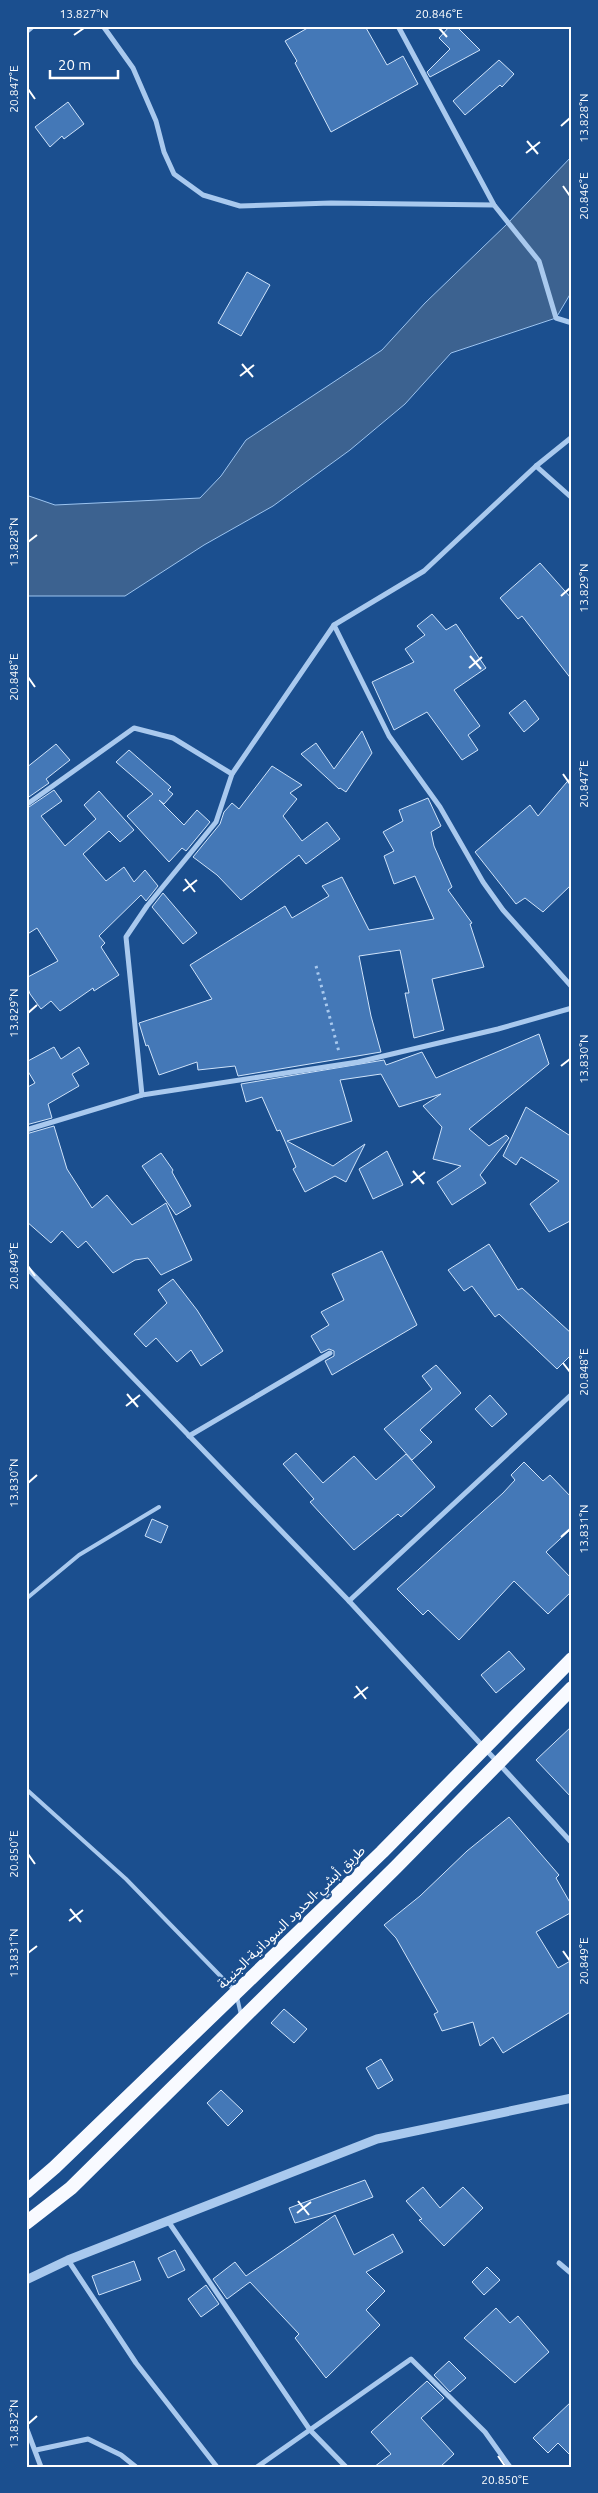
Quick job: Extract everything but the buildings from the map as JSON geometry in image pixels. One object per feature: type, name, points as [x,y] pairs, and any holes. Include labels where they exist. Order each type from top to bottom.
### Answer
[{"type":"highway","name":"طريق أبشي-الحدود السودانية-الجنينة","points":[[26,2192],[56,2167],[382,1852],[572,1659]]},
{"type":"highway","points":[[26,2223],[71,2188],[396,1867],[572,1688]]},
{"type":"highway","points":[[382,1852],[396,1867]]},
{"type":"street","points":[[26,32],[33,26]]},
{"type":"street","points":[[103,26],[133,68],[156,121],[164,152],[174,174],[203,196],[240,206],[331,203],[494,205]]},
{"type":"street","points":[[398,26],[494,205],[539,261],[556,318],[572,323]]},
{"type":"street","points":[[142,1095],[126,937],[147,906],[216,822],[232,774],[334,625],[424,571],[536,466],[572,437]]},
{"type":"street","points":[[536,466],[572,498]]},
{"type":"street","points":[[334,625],[389,736],[440,807],[483,882],[504,910],[572,987]]},
{"type":"street","points":[[26,805],[134,728],[173,738],[232,774]]},
{"type":"street","points":[[26,1130],[142,1095],[342,1064],[498,1029],[572,1008]]},
{"type":"street","points":[[26,1267],[349,1600],[572,1843]]},
{"type":"street","points":[[189,1436],[330,1353]]},
{"type":"street","points":[[349,1600],[572,1394]]},
{"type":"street","points":[[26,2280],[68,2260],[377,2139],[572,2098]]},
{"type":"street","points":[[168,2222],[310,2430],[346,2467]]},
{"type":"street","points":[[68,2260],[136,2363],[217,2467]]},
{"type":"street","points":[[559,2262],[572,2274]]},
{"type":"street","points":[[257,2467],[410,2360],[485,2432],[510,2467]]},
{"type":"street","points":[[26,2427],[41,2467]]},
{"type":"street","points":[[36,2450],[88,2439],[121,2455],[136,2467]]},
{"type":"lane","points":[[26,1599],[79,1554],[159,1507]]},
{"type":"lane","points":[[26,1789],[126,1879],[236,1992],[242,2018]]},
{"type":"path","points":[[316,966],[342,1064]]},
{"type":"water","points":[[572,156],[572,291],[556,318],[451,353],[405,404],[350,450],[273,506],[204,545],[125,596],[26,596],[26,495],[55,505],[200,498],[221,476],[246,440],[382,350],[425,303],[507,224]]}]
